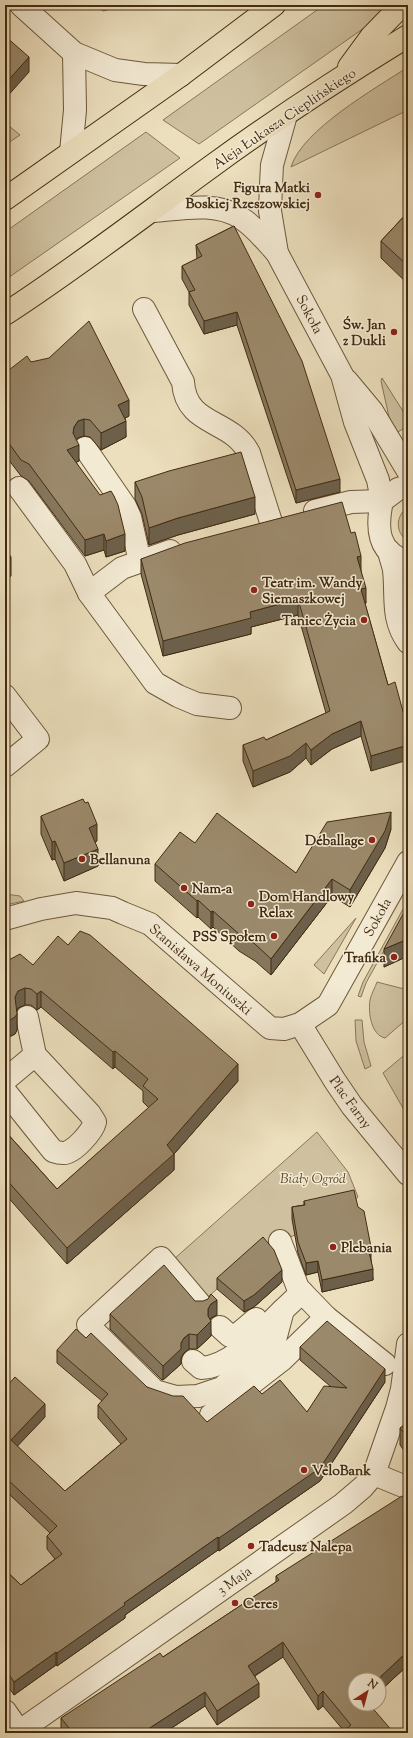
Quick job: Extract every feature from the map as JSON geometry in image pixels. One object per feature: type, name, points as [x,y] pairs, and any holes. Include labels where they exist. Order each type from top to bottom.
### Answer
[{"type":"main road","points":[[9,199],[71,152],[181,75],[274,5]]},
{"type":"main road","points":[[342,76],[371,37],[402,5]]},
{"type":"main road","name":"Aleja Łukasza Cieplińskiego","points":[[6,314],[153,211],[212,166],[342,76],[408,36]]},
{"type":"street","points":[[21,5],[74,53],[115,70],[144,74],[181,75]]},
{"type":"street","points":[[71,152],[75,104],[74,53]]},
{"type":"street","name":"Sokoła","points":[[277,252],[270,211],[272,165],[286,115]]},
{"type":"street","name":"Sokoła","points":[[153,211],[210,207],[226,211],[240,217],[253,227],[277,252],[342,375],[372,411],[408,471]]},
{"type":"street","points":[[144,309],[183,382],[184,395],[190,406],[214,424],[233,434],[243,443],[271,522]]},
{"type":"street","name":"Sokoła","points":[[342,375],[355,422],[378,480],[382,501],[378,527],[381,541],[389,551]]},
{"type":"street","points":[[85,448],[125,506],[130,517],[140,562]]},
{"type":"street","points":[[249,528],[351,502],[382,501],[398,488],[408,486]]},
{"type":"street","points":[[19,488],[74,564],[89,593],[155,683],[178,696],[197,704],[230,708]]},
{"type":"street","points":[[89,593],[122,568],[188,545]]},
{"type":"street","points":[[389,551],[408,562]]},
{"type":"street","points":[[389,551],[394,569],[394,601],[402,633],[408,642]]},
{"type":"street","points":[[5,696],[38,739],[5,766]]},
{"type":"street","name":"Sokoła","points":[[300,1024],[328,1005],[408,862]]},
{"type":"street","name":"Stanisława Moniuszki","points":[[5,919],[41,909],[76,903],[112,908],[150,924],[270,1028],[284,1029],[300,1024]]},
{"type":"street","points":[[5,1091],[54,1151],[63,1153],[69,1152],[93,1130],[95,1122],[90,1114],[35,1055],[27,1017]]},
{"type":"street","name":"Plac Farny","points":[[300,1024],[352,1106],[408,1174]]},
{"type":"street","points":[[5,1080],[35,1055]]},
{"type":"street","points":[[280,1241],[298,1288],[326,1317],[385,1364]]},
{"type":"street","points":[[200,1304],[161,1258],[88,1325],[155,1391],[176,1397],[198,1396],[222,1388],[276,1340],[283,1310]]},
{"type":"street","points":[[193,1361],[201,1368],[212,1368],[228,1360],[302,1292]]},
{"type":"street","points":[[220,1328],[230,1336],[237,1335],[262,1313],[283,1310]]},
{"type":"street","points":[[211,1415],[283,1359],[326,1317]]},
{"type":"street","points":[[402,1403],[408,1344]]},
{"type":"street","name":"3 Maja","points":[[27,1730],[343,1504],[363,1487],[374,1474],[402,1403]]},
{"type":"street","points":[[374,1474],[408,1488]]},
{"type":"street","points":[[5,1711],[27,1730]]},
{"type":"green space","points":[[96,5],[127,5],[103,11]]},
{"type":"green space","points":[[324,5],[391,5],[384,14],[199,144],[163,120]]},
{"type":"green space","points":[[408,67],[408,110],[291,167],[298,153],[309,139],[324,125],[360,98]]},
{"type":"green space","points":[[9,126],[20,135],[5,145],[5,128]]},
{"type":"green space","points":[[146,132],[180,158],[5,280],[5,232]]},
{"type":"green space","points":[[382,378],[408,419],[408,429],[406,427],[398,432],[389,417],[381,381]]},
{"type":"green space","points":[[408,507],[408,541],[401,534],[398,524],[401,515]]},
{"type":"green space","points":[[5,894],[20,896],[24,901],[5,905]]},
{"type":"green space","points":[[408,900],[408,907],[366,983],[361,997],[358,996],[363,982]]},
{"type":"green space","points":[[356,918],[324,974],[314,965]]},
{"type":"green space","points":[[377,982],[408,990],[408,1018],[385,1038],[376,1032],[370,1017],[370,1000]]},
{"type":"green space","points":[[355,1020],[362,1020],[364,1042],[371,1066],[365,1069],[356,1041]]},
{"type":"green space","points":[[408,1052],[408,1117],[383,1073]]},
{"type":"green space","name":"Biały Ogród","points":[[317,1132],[348,1172],[358,1197],[354,1201],[295,1235],[263,1248],[208,1297],[174,1259]]},
{"type":"green space","points":[[5,1490],[57,1539],[56,1665],[5,1609]]},
{"type":"building","points":[[5,36],[29,57],[5,84]]},
{"type":"building","points":[[408,212],[408,266],[381,241]]},
{"type":"building","points":[[234,226],[302,361],[340,479],[296,490],[237,312],[204,321],[189,292],[195,290],[182,266],[202,256],[196,245]]},
{"type":"building","points":[[89,321],[129,400],[118,405],[126,421],[101,433],[90,420],[84,419],[78,421],[74,427],[73,433],[79,445],[67,450],[100,495],[111,491],[118,505],[125,534],[106,541],[104,534],[85,540],[29,464],[21,460],[5,438],[5,373],[27,356],[31,362],[49,358]]},
{"type":"building","points":[[241,452],[255,497],[178,518],[149,528],[142,497],[135,482],[169,471]]},
{"type":"building","points":[[342,502],[351,533],[355,532],[361,556],[357,557],[366,588],[361,589],[388,685],[395,682],[408,730],[408,745],[371,756],[361,721],[332,734],[311,750],[306,743],[290,756],[253,771],[243,745],[264,737],[266,740],[330,711],[298,599],[250,612],[251,618],[163,641],[141,559],[185,543]]},
{"type":"building","points":[[5,549],[11,557],[5,562]]},
{"type":"building","points":[[83,799],[85,803],[88,802],[97,824],[89,828],[98,849],[64,863],[55,841],[52,842],[41,816]]},
{"type":"building","points":[[391,812],[385,831],[350,890],[332,879],[271,959],[255,944],[239,934],[213,911],[211,912],[198,900],[197,901],[155,864],[180,832],[195,843],[217,813],[296,873],[327,822]]},
{"type":"building","points":[[408,905],[408,939],[384,949]]},
{"type":"building","points":[[80,931],[90,935],[238,1064],[167,1145],[174,1154],[67,1248],[5,1178],[5,1131],[57,1189],[158,1099],[143,1086],[148,1079],[115,1051],[113,1052],[41,991],[37,994],[31,989],[25,988],[18,991],[15,997],[17,1014],[5,1023],[5,962],[20,954],[33,965],[58,936],[68,945]]},
{"type":"building","name":"Plebania","points":[[354,1190],[358,1207],[364,1211],[371,1247],[368,1248],[373,1269],[322,1280],[318,1261],[306,1263],[298,1242],[292,1207],[305,1205],[304,1201]]},
{"type":"building","points":[[263,1237],[274,1250],[282,1270],[254,1295],[244,1301],[217,1278]]},
{"type":"building","points":[[164,1265],[195,1301],[203,1301],[208,1299],[211,1294],[217,1300],[211,1304],[208,1309],[208,1316],[211,1321],[197,1335],[189,1334],[184,1338],[181,1343],[181,1349],[163,1366],[110,1314]]},
{"type":"building","points":[[327,1321],[385,1369],[320,1468],[219,1538],[218,1537],[124,1603],[125,1605],[14,1682],[5,1669],[5,1633],[7,1632],[5,1630],[5,1570],[21,1585],[62,1554],[47,1536],[57,1526],[5,1477],[5,1388],[15,1377],[45,1404],[11,1440],[65,1491],[127,1439],[98,1405],[108,1394],[57,1350],[76,1329],[86,1338],[91,1333],[147,1387],[173,1396],[183,1396],[207,1422],[254,1386],[262,1394],[280,1380],[307,1412],[324,1386],[347,1388],[300,1347]]},
{"type":"building","points":[[408,1423],[408,1439],[400,1428]]},
{"type":"building","points":[[402,1496],[408,1500],[408,1651],[386,1672],[347,1672],[347,1712],[376,1712],[394,1733],[341,1733],[351,1725],[323,1691],[318,1696],[283,1642],[248,1666],[259,1683],[217,1711],[205,1692],[142,1733],[73,1733],[61,1718],[160,1653],[163,1657],[279,1580],[276,1576]]},
{"type":"place","name":"Figura Matki Boskiej Rzeszowskiej","points":[[318,195]]},
{"type":"place","name":"Św. Jan z Dukli","points":[[394,332]]},
{"type":"place","name":"Teatr im. Wandy Siemaszkowej","points":[[254,590]]},
{"type":"place","name":"Taniec Życia","points":[[364,620]]},
{"type":"place","name":"Déballage","points":[[372,840]]},
{"type":"place","name":"Bellanuna","points":[[82,859]]},
{"type":"place","name":"Nam-a","points":[[184,888]]},
{"type":"place","name":"Dom Handlowy Relax","points":[[251,904]]},
{"type":"place","name":"PSS Społem","points":[[274,936]]},
{"type":"place","name":"Trafika","points":[[394,957]]},
{"type":"place","name":"Plebania","points":[[333,1247]]},
{"type":"place","name":"VeloBank","points":[[304,1470]]},
{"type":"place","name":"Tadeusz Nalepa","points":[[251,1546]]},
{"type":"place","name":"Ceres","points":[[235,1603]]}]
